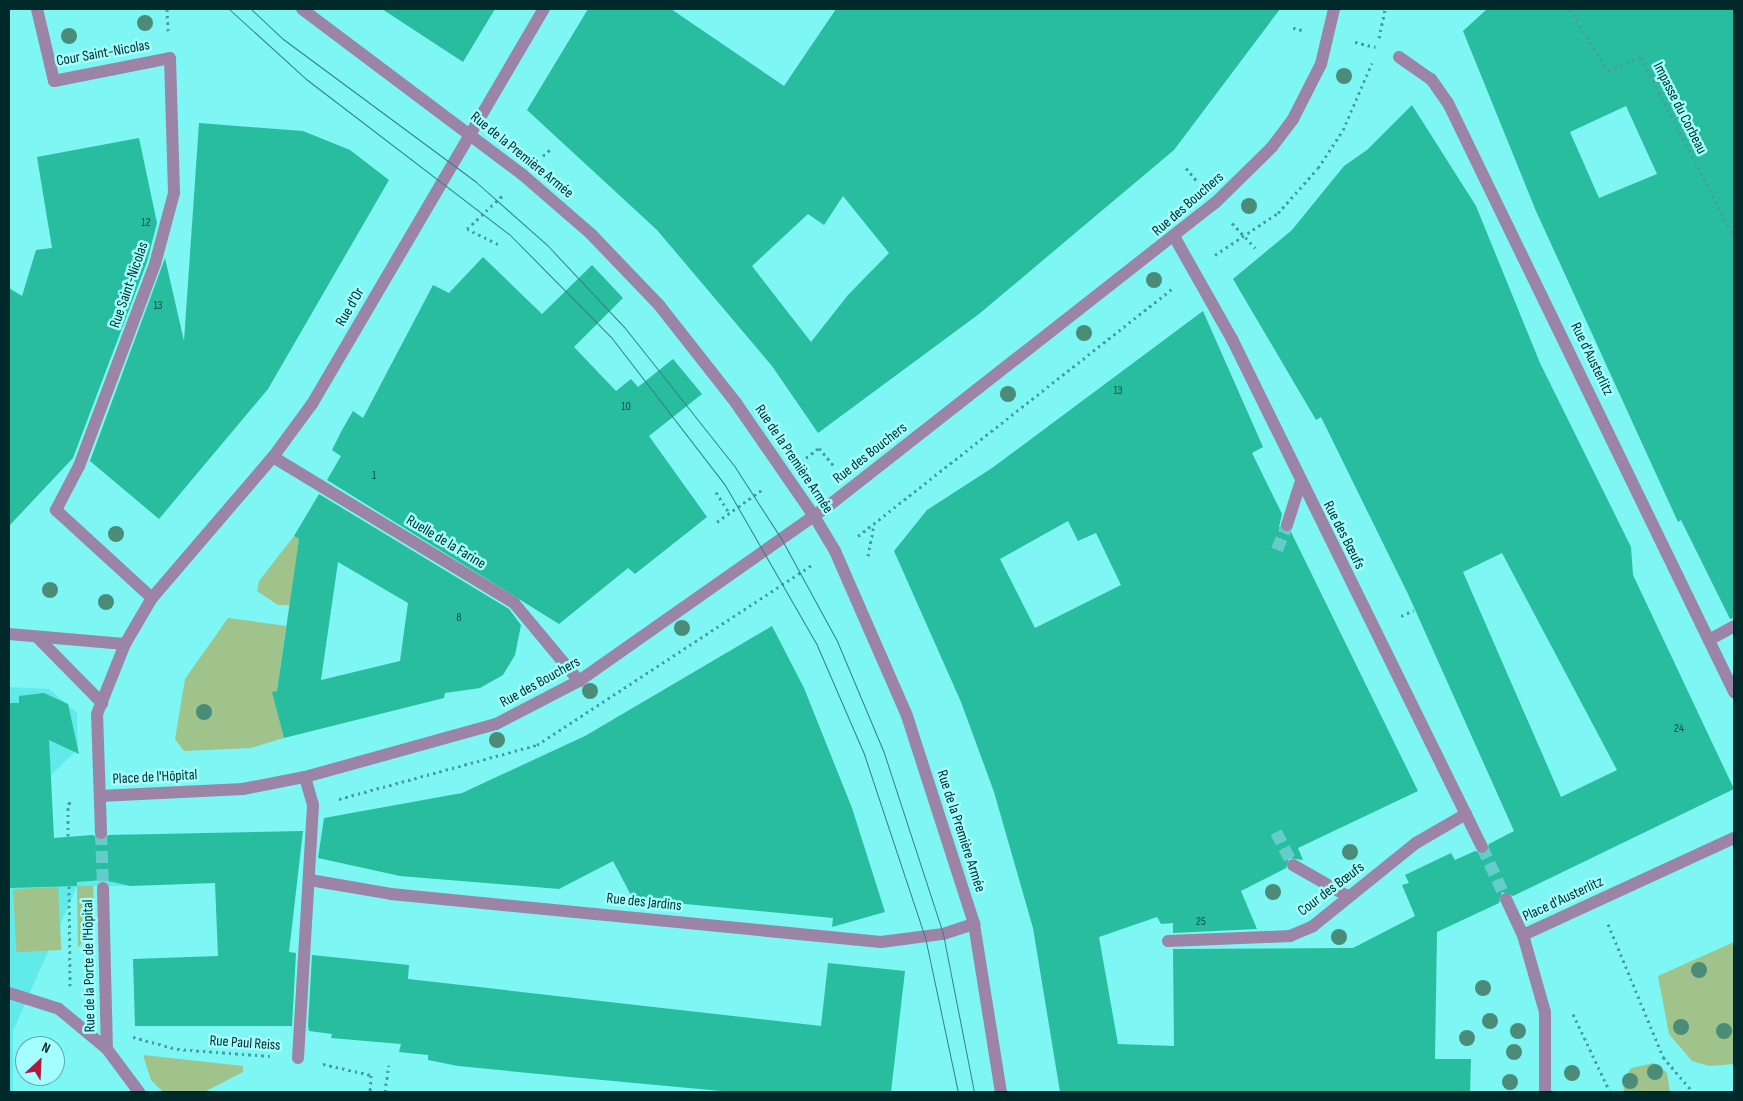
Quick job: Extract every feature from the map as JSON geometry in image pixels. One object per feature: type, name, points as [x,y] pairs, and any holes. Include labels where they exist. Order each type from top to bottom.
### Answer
[{"type":"street","name":"Cour Saint-Nicolas","points":[[37,9],[54,81],[170,58]]},
{"type":"street","name":"Rue de la Première Armée","points":[[302,9],[470,134],[592,234],[659,305],[736,403],[814,516],[835,551],[907,716],[974,924],[1001,1092]]},
{"type":"street","name":"Rue d'Or","points":[[152,598],[273,457],[312,404],[544,9]]},
{"type":"street","name":"Rue des Bouchers","points":[[305,777],[496,724],[579,681],[814,516],[1175,238],[1272,147],[1310,88],[1330,36],[1334,9]]},
{"type":"street","name":"Rue d'Austerlitz","points":[[1399,57],[1431,79],[1448,103],[1734,692]]},
{"type":"street","name":"Rue Saint-Nicolas","points":[[152,598],[56,510],[79,466],[156,264],[174,193],[170,58]]},
{"type":"street","name":"Rue des Bœufs","points":[[1175,238],[1232,339],[1300,484],[1482,847]]},
{"type":"street","name":"Ruelle de la Farine","points":[[273,457],[514,603],[579,681]]},
{"type":"street","points":[[1287,524],[1300,484]]},
{"type":"street","name":"Place de l'Hôpital","points":[[152,598],[125,644],[97,714],[100,796],[243,789],[305,777]]},
{"type":"street","points":[[1709,640],[1734,626]]},
{"type":"street","points":[[9,634],[125,644]]},
{"type":"street","points":[[37,637],[102,703]]},
{"type":"street","points":[[298,1058],[313,805],[305,777]]},
{"type":"street","points":[[100,796],[101,833]]},
{"type":"street","name":"Cour des Bœufs","points":[[1168,941],[1290,936],[1313,926],[1416,842],[1466,814]]},
{"type":"street","name":"Place d'Austerlitz","points":[[1545,1092],[1545,1012],[1523,935],[1734,838]]},
{"type":"street","points":[[1293,865],[1349,897]]},
{"type":"street","name":"Rue des Jardins","points":[[310,880],[392,894],[881,942],[943,934],[974,924]]},
{"type":"street","name":"Rue de la Porte de l'Hôpital","points":[[104,888],[107,1049],[139,1092]]},
{"type":"street","points":[[1506,899],[1523,935]]},
{"type":"street","points":[[9,993],[58,1009],[107,1049]]},
{"type":"path","points":[[835,551],[882,520],[1193,271],[1278,212],[1318,168],[1354,108],[1377,47],[1385,9]]},
{"type":"path","name":"Impasse du Corbeau","points":[[1569,9],[1608,70],[1641,57],[1734,238]]},
{"type":"path","points":[[1186,168],[1201,186]]},
{"type":"path","points":[[467,229],[498,244]]},
{"type":"path","points":[[1244,236],[1255,248]]},
{"type":"path","points":[[716,492],[729,513]]},
{"type":"path","points":[[1401,616],[1414,610]]},
{"type":"path","points":[[70,886],[70,991]]},
{"type":"path","points":[[1598,901],[1664,1057],[1693,1092]]},
{"type":"path","name":"Rue Paul Reiss","points":[[105,1021],[118,1032],[177,1049],[298,1058],[371,1075],[370,1092]]},
{"type":"path","points":[[385,1092],[389,1065]]},
{"type":"shaded area","points":[[9,687],[49,689],[77,713],[78,749],[51,775],[52,838],[129,834],[129,886],[77,886],[13,1031],[13,1092],[9,1092]]},
{"type":"green space","points":[[294,536],[299,539],[290,605],[278,605],[257,591],[259,581]]},
{"type":"green space","points":[[228,618],[286,626],[277,691],[273,692],[284,738],[251,748],[184,751],[175,739],[185,679]]},
{"type":"green space","points":[[77,886],[93,886],[94,901],[93,927],[78,948]]},
{"type":"green space","points":[[58,887],[61,950],[16,952],[13,889]]},
{"type":"green space","points":[[1734,942],[1734,1064],[1709,1066],[1692,1061],[1669,1034],[1658,976]]},
{"type":"green space","points":[[143,1055],[243,1066],[243,1072],[204,1092],[163,1092],[151,1080]]},
{"type":"green space","points":[[1654,1063],[1667,1073],[1670,1092],[1624,1092],[1623,1081],[1631,1068]]},
{"type":"building","points":[[382,9],[495,9],[463,62]]},
{"type":"building","points":[[588,9],[671,9],[784,86],[836,9],[1280,9],[1174,150],[979,314],[818,433],[772,366],[657,230],[527,110]],"holes":[[[843,196],[889,253],[848,295],[811,342],[752,266],[808,214],[824,225]]]},
{"type":"building","points":[[1487,9],[1734,9],[1734,618],[1730,619],[1681,520],[1678,522],[1536,211],[1463,31]],"holes":[[[1626,106],[1657,174],[1599,198],[1570,132]]]},
{"type":"building","points":[[1412,105],[1476,206],[1540,363],[1631,547],[1633,575],[1734,789],[1513,896],[1502,892],[1499,903],[1437,932],[1435,1059],[1471,1059],[1470,1092],[1060,1092],[1033,928],[994,792],[961,702],[894,551],[927,510],[992,468],[1203,311],[1263,447],[1252,453],[1282,514],[1279,527],[1291,532],[1418,791],[1298,848],[1303,860],[1289,858],[1286,868],[1241,891],[1257,929],[1173,933],[1173,923],[1161,924],[1157,917],[1099,937],[1118,1044],[1174,1046],[1173,949],[1353,948],[1415,916],[1402,885],[1409,883],[1405,875],[1451,853],[1455,860],[1475,851],[1485,854],[1489,844],[1514,831],[1408,594],[1321,417],[1316,420],[1233,279],[1292,230],[1344,166],[1367,150]],"holes":[[[1068,521],[1078,541],[1096,533],[1121,585],[1035,628],[1000,559]],[[1502,553],[1617,770],[1561,797],[1463,572]]]},
{"type":"building","points":[[199,123],[303,131],[350,150],[389,180],[268,389],[159,519],[90,461],[165,258],[184,341]]},
{"type":"building","points":[[139,138],[157,223],[147,262],[73,458],[9,526],[9,288],[22,296],[36,250],[52,248],[37,157]]},
{"type":"building","points":[[483,257],[542,314],[592,265],[623,298],[574,347],[616,391],[631,379],[638,387],[673,359],[702,394],[649,436],[707,517],[635,574],[628,568],[559,624],[327,480],[341,456],[332,450],[342,430],[353,411],[363,418],[433,285],[449,293]]},
{"type":"building","points":[[319,494],[509,609],[521,625],[515,655],[503,675],[480,688],[445,693],[444,698],[284,738],[272,692],[277,691],[299,539],[294,536]],"holes":[[[338,562],[408,603],[400,661],[321,680]]]},
{"type":"building","points":[[772,626],[804,688],[852,808],[885,912],[832,927],[833,918],[633,899],[613,861],[559,889],[400,876],[318,858],[324,818],[462,793],[585,736]]},
{"type":"building","points":[[44,693],[68,704],[79,754],[49,740],[54,838],[93,835],[101,841],[109,835],[303,831],[289,952],[296,953],[292,1026],[135,1026],[133,959],[218,956],[215,883],[131,886],[103,880],[77,882],[77,886],[9,888],[9,703],[19,703],[19,696]]},
{"type":"building","points":[[312,955],[409,965],[408,979],[821,1026],[828,963],[905,971],[891,1092],[732,1092],[570,1077],[458,1066],[428,1060],[428,1055],[399,1052],[401,1044],[331,1038],[332,1034],[309,1031]]},
{"type":"tunnel","points":[[1277,550],[1287,525]]},
{"type":"tunnel","points":[[1276,832],[1293,865]]},
{"type":"tunnel","points":[[101,833],[103,888]]},
{"type":"tunnel","points":[[1482,847],[1506,899]]},
{"type":"tram line","points":[[229,9],[306,79],[509,234],[611,337],[725,485],[816,643],[864,754],[925,937],[958,1092]]},
{"type":"tram line","points":[[251,9],[283,39],[476,182],[548,246],[625,328],[735,467],[782,540],[837,641],[884,753],[943,934],[974,1092]]}]
